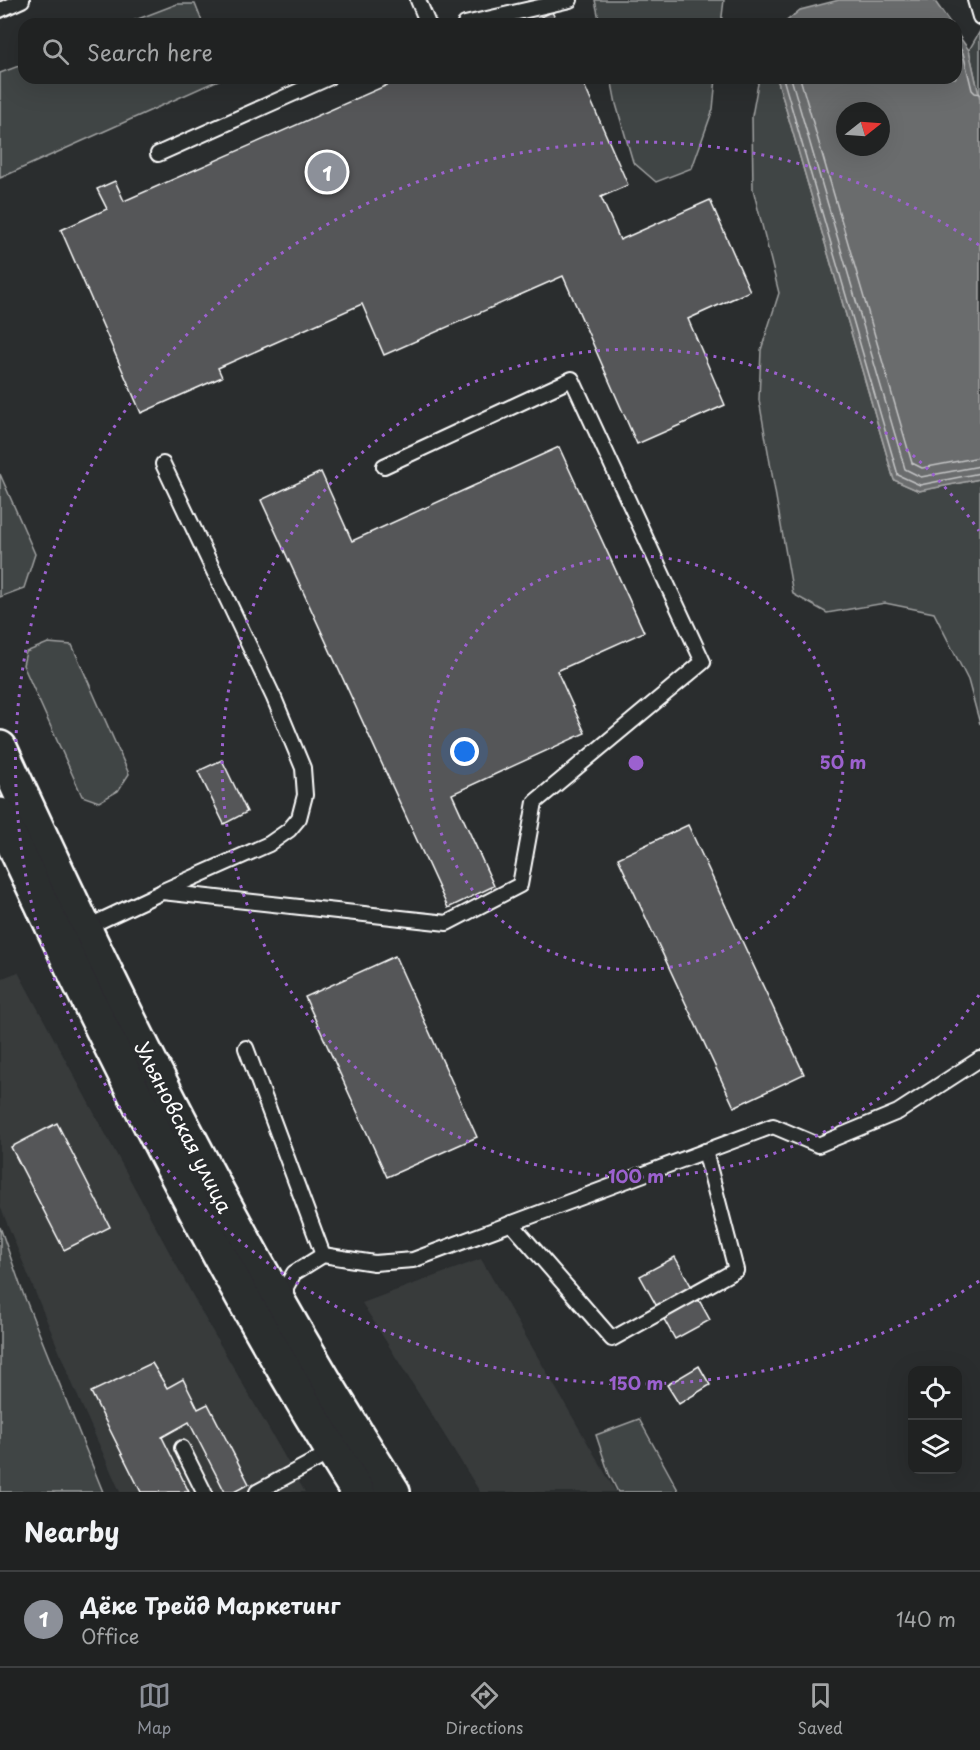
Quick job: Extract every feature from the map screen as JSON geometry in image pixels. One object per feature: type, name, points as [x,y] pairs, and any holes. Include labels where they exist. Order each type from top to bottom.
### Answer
[{"type":"highway","name":"Ульяновская улица","points":[[0,748],[196,1154],[251,1255],[348,1423],[393,1492]]},
{"type":"highway","name":"Ульяновская улица","points":[[0,815],[90,1008],[172,1168],[213,1245],[358,1492]]},
{"type":"lane","points":[[0,10],[22,0]]},
{"type":"lane","points":[[418,0],[426,18]]},
{"type":"lane","points":[[491,18],[570,0]]},
{"type":"lane","points":[[975,0],[980,17]]},
{"type":"lane","points":[[158,154],[315,84]]},
{"type":"lane","points":[[162,892],[447,923],[520,885],[536,802],[703,662],[572,380],[384,466]]},
{"type":"lane","points":[[85,928],[269,844],[289,830],[299,818],[305,795],[303,768],[274,698],[163,464]]},
{"type":"lane","points":[[246,1048],[323,1255]]},
{"type":"lane","points":[[291,1324],[286,1304],[286,1287],[289,1279],[300,1268],[323,1255],[374,1263],[413,1260],[773,1126],[818,1146],[898,1112],[980,1059]]},
{"type":"lane","points":[[511,1223],[612,1339],[736,1270],[705,1151]]},
{"type":"lane","points":[[251,1255],[264,1266],[278,1272],[300,1268]]},
{"type":"lane","points":[[182,1448],[204,1492]]},
{"type":"lane","points":[[257,1492],[333,1451]]},
{"type":"shaded area","points":[[595,0],[724,0],[722,18],[599,18]]},
{"type":"shaded area","points":[[177,4],[195,4],[201,18],[141,18]]},
{"type":"shaded area","points":[[980,31],[980,99],[969,50]]},
{"type":"shaded area","points":[[18,66],[18,84],[210,84],[0,178],[0,73]]},
{"type":"shaded area","points":[[612,84],[715,84],[713,109],[692,168],[656,182],[633,162]]},
{"type":"shaded area","points":[[758,84],[779,84],[894,480],[919,491],[980,479],[980,724],[968,680],[934,613],[885,603],[827,613],[793,594],[759,400],[761,350],[779,293],[753,189],[752,116]]},
{"type":"shaded area","points":[[0,474],[35,554],[24,588],[0,597]]},
{"type":"shaded area","points":[[48,643],[72,645],[129,774],[118,791],[99,802],[82,796],[23,665],[26,652]]},
{"type":"shaded area","points":[[18,972],[206,1320],[305,1492],[120,1492],[75,1390],[0,1206],[0,979]]},
{"type":"shaded area","points":[[0,1227],[23,1293],[103,1492],[0,1492]]},
{"type":"shaded area","points":[[481,1259],[616,1492],[480,1492],[362,1303]]},
{"type":"shaded area","points":[[639,1419],[679,1492],[618,1492],[609,1474],[596,1435]]},
{"type":"water","points":[[839,0],[934,0],[947,18],[790,18],[800,10]]},
{"type":"water","points":[[962,40],[969,50],[980,99],[980,479],[919,491],[894,480],[779,84],[962,84]]},
{"type":"building","points":[[552,12],[555,18],[539,18]]},
{"type":"building","points":[[389,84],[584,84],[628,185],[601,197],[620,240],[710,200],[750,291],[688,319],[725,405],[637,444],[563,276],[384,355],[362,304],[218,368],[222,377],[141,413],[61,230],[107,209],[97,189],[115,181],[124,201]]},
{"type":"building","points":[[559,447],[644,632],[557,671],[585,733],[452,794],[494,886],[448,908],[261,500],[321,472],[352,541]]},
{"type":"building","points":[[222,760],[247,812],[224,824],[198,771]]},
{"type":"building","points":[[688,825],[804,1074],[734,1107],[618,858]]},
{"type":"building","points":[[395,956],[477,1137],[387,1177],[305,997]]},
{"type":"building","points":[[57,1123],[110,1227],[64,1250],[11,1147]]},
{"type":"building","points":[[675,1257],[710,1320],[675,1339],[640,1276]]},
{"type":"building","points":[[152,1363],[167,1388],[183,1379],[198,1409],[208,1404],[249,1484],[234,1492],[225,1492],[189,1422],[162,1437],[189,1492],[141,1492],[91,1392]]},
{"type":"building","points":[[699,1366],[710,1385],[679,1404],[667,1385]]},
{"type":"place","name":"Дёке Трейд Маркетинг","points":[[327,172]]}]
